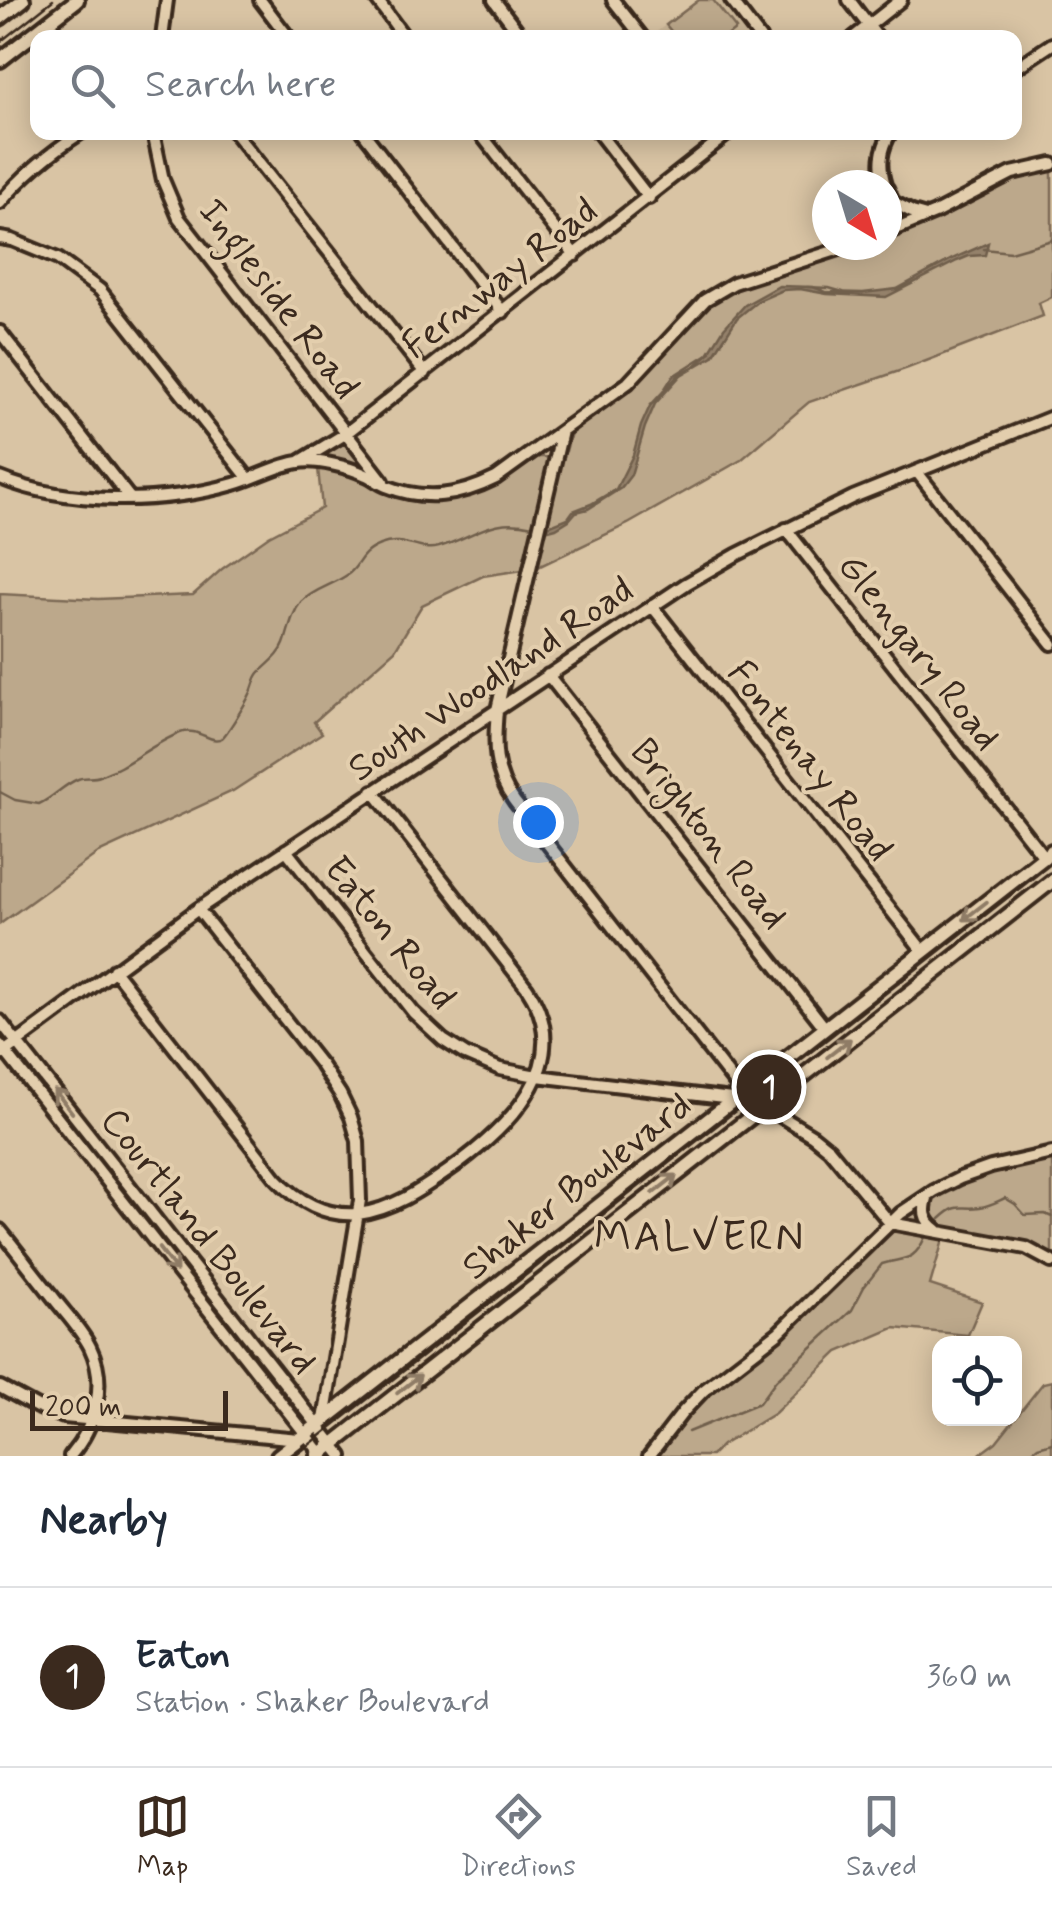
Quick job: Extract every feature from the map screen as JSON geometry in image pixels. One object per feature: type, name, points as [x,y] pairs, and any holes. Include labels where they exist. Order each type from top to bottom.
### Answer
[{"type":"main road","points":[[0,18],[23,0]]},
{"type":"main road","points":[[38,30],[77,0]]},
{"type":"main road","points":[[0,60],[30,37]]},
{"type":"main road","name":"Shaker Boulevard","points":[[278,1456],[742,1098],[1048,854]]},
{"type":"main road","name":"Shaker Boulevard","points":[[327,1453],[1052,881]]},
{"type":"street","points":[[163,30],[166,0]]},
{"type":"street","points":[[260,0],[283,30]]},
{"type":"street","points":[[377,0],[399,30]]},
{"type":"street","points":[[494,0],[518,30]]},
{"type":"street","points":[[613,0],[637,30]]},
{"type":"street","points":[[731,0],[754,30]]},
{"type":"street","points":[[849,0],[872,30]]},
{"type":"street","points":[[864,30],[901,0]]},
{"type":"street","points":[[1022,64],[1050,48]]},
{"type":"street","points":[[0,203],[14,186],[71,140]]},
{"type":"street","name":"Ingleside Road","points":[[155,140],[162,180],[179,218],[386,486]]},
{"type":"street","points":[[240,140],[424,373]]},
{"type":"street","points":[[369,140],[503,312]]},
{"type":"street","points":[[486,140],[575,255]]},
{"type":"street","points":[[604,140],[649,198]]},
{"type":"street","name":"Fernway Road","points":[[0,478],[54,494],[94,498],[185,495],[249,480],[299,462],[345,434],[649,198],[716,140]]},
{"type":"street","points":[[882,170],[881,158],[888,140]]},
{"type":"street","points":[[902,226],[1012,174],[1052,164]]},
{"type":"street","points":[[902,207],[927,216]]},
{"type":"street","points":[[0,238],[58,259],[100,290],[249,480]]},
{"type":"street","points":[[299,462],[334,464],[386,486],[432,497],[476,488],[496,478],[628,383],[696,308],[716,292],[812,258]]},
{"type":"street","points":[[0,332],[129,497]]},
{"type":"street","name":"South Woodland Road","points":[[2,1051],[198,909],[719,564],[853,497],[1052,418]]},
{"type":"street","points":[[562,431],[497,710],[494,752],[505,788],[742,1098]]},
{"type":"street","points":[[917,472],[1052,644]]},
{"type":"street","name":"Glengary Road","points":[[786,529],[1048,854]]},
{"type":"street","name":"Fontenay Road","points":[[652,606],[923,951]]},
{"type":"street","name":"Brighton Road","points":[[548,675],[826,1028]]},
{"type":"street","points":[[114,970],[282,1184],[310,1205],[358,1214],[395,1204],[458,1164],[512,1116],[528,1095],[537,1076],[544,1038],[540,1010],[374,791]]},
{"type":"street","name":"Eaton Road","points":[[286,850],[403,1000],[454,1048],[500,1069],[537,1076],[742,1098],[774,1112],[829,1149],[890,1223]]},
{"type":"street","points":[[0,1387],[56,1415],[312,1430],[358,1214],[361,1186],[355,1128],[327,1074],[198,909]]},
{"type":"street","name":"Courtland Boulevard","points":[[0,1021],[293,1394],[327,1453]]},
{"type":"street","name":"Courtland Boulevard","points":[[2,1051],[282,1404],[312,1430]]},
{"type":"street","points":[[20,1070],[32,1061]]},
{"type":"street","points":[[649,1456],[703,1391],[778,1334],[890,1223],[928,1195],[960,1178],[1052,1153]]},
{"type":"street","points":[[928,1195],[924,1215],[937,1231]]},
{"type":"street","points":[[137,1220],[149,1211]]},
{"type":"street","points":[[890,1223],[1026,1248],[1052,1262]]},
{"type":"street","points":[[0,1230],[90,1348],[98,1380],[97,1398],[88,1431],[70,1456]]},
{"type":"street","points":[[282,1404],[293,1394]]},
{"type":"shaded area","points":[[697,0],[726,0],[750,30],[659,30]]},
{"type":"shaded area","points":[[699,0],[713,0],[736,29],[670,30],[666,25]]},
{"type":"shaded area","points":[[1052,168],[1052,297],[1039,303],[1043,316],[809,402],[741,460],[628,524],[536,568],[483,576],[422,605],[395,650],[314,722],[322,733],[233,791],[98,853],[0,924],[0,594],[98,599],[193,595],[269,536],[322,508],[318,468],[420,500],[438,501],[468,493],[529,459],[566,451],[572,429],[717,297],[822,260],[902,260],[902,231],[1015,177]]},
{"type":"shaded area","points":[[988,243],[985,255],[957,261],[886,297],[800,289],[783,290],[758,301],[737,318],[713,356],[681,375],[655,404],[631,475],[621,488],[549,530],[548,526],[616,489],[650,406],[680,373],[708,354],[745,305],[779,286],[863,293],[897,289]]},
{"type":"shaded area","points":[[345,434],[386,486],[365,474],[299,462]]},
{"type":"shaded area","points":[[1052,1153],[1052,1262],[1026,1248],[945,1233],[930,1285],[982,1302],[968,1335],[894,1328],[838,1352],[775,1413],[711,1456],[649,1456],[683,1412],[747,1358],[875,1236],[961,1178]]},
{"type":"shaded area","points":[[1052,1381],[1052,1456],[977,1456],[1009,1426],[1022,1426],[1022,1409],[1043,1383]]},
{"type":"waterway","points":[[984,249],[1010,252],[1052,240]]},
{"type":"waterway","points":[[807,287],[843,292]]},
{"type":"waterway","points":[[664,390],[673,376],[711,352]]},
{"type":"waterway","points":[[0,792],[15,800],[39,804],[73,782],[115,769],[180,733],[222,738],[245,703],[257,675],[282,649],[301,602],[347,575],[373,549],[389,542],[439,547],[495,525],[533,526]]},
{"type":"waterway","points":[[940,1219],[956,1208],[983,1206],[1005,1198],[1025,1215],[1052,1217]]},
{"type":"waterway","points":[[688,1432],[759,1403],[776,1380],[852,1310],[882,1264],[912,1255],[925,1237]]},
{"type":"waterway","points":[[1026,1456],[1052,1443]]},
{"type":"tram line","points":[[0,42],[53,0]]},
{"type":"tram line","points":[[295,1456],[1052,863]]},
{"type":"place","name":"Eaton","points":[[769,1087]]},
{"type":"district","name":"MALVERN","points":[[700,1235]]}]
